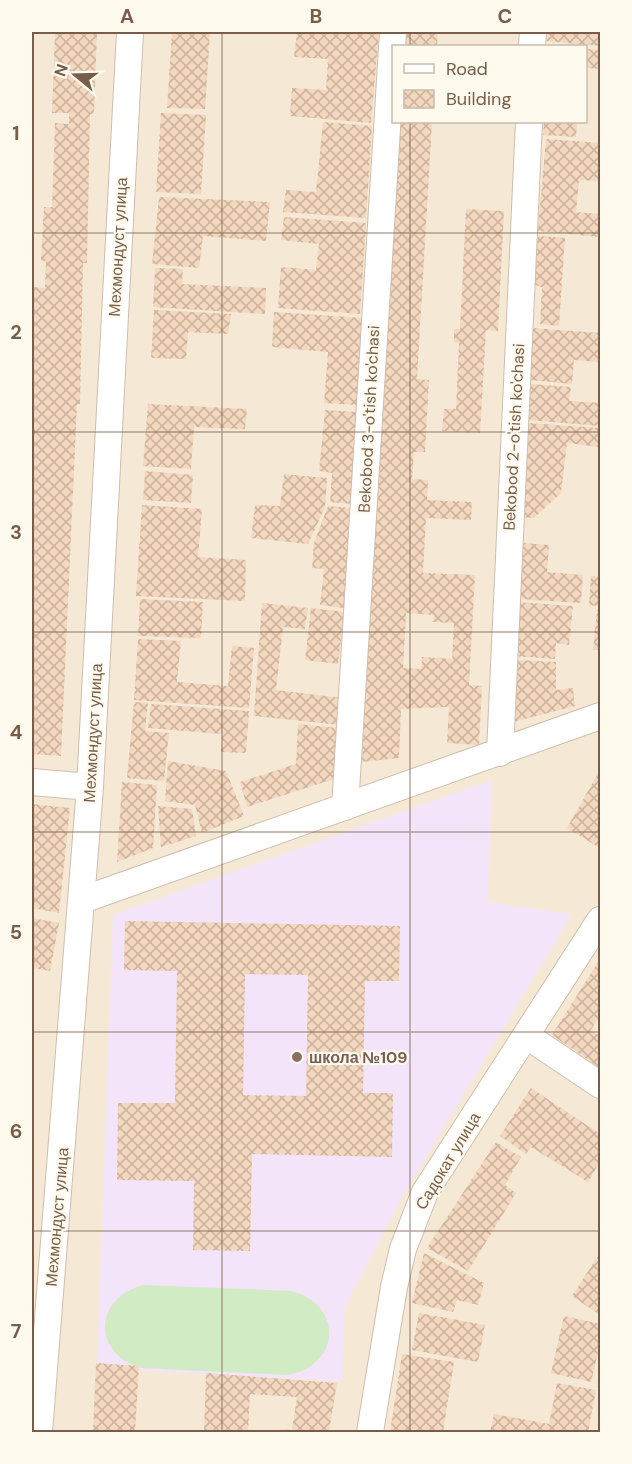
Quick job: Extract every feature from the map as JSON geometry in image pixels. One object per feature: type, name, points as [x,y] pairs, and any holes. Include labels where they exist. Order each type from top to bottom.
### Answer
[{"type":"street","name":"Мехмондуст улица","points":[[39,1432],[90,787],[130,32]]},
{"type":"street","name":"Bekobod 3-o'tish ko'chasi","points":[[345,807],[392,48]]},
{"type":"street","name":"Bekobod 2-o'tish ko'chasi","points":[[500,753],[529,123]]},
{"type":"street","points":[[82,900],[600,716]]},
{"type":"street","points":[[32,782],[90,787]]},
{"type":"street","name":"Садокат улица","points":[[370,1432],[394,1287],[414,1219],[425,1192],[600,920]]},
{"type":"street","points":[[527,1036],[600,1085]]},
{"type":"shaded area","points":[[32,32],[600,32],[600,1432],[32,1432]]},
{"type":"shaded area","name":"школа №109","points":[[492,780],[488,902],[572,914],[401,1199],[345,1307],[342,1381],[97,1369],[113,915]]},
{"type":"green space","points":[[144,1285],[291,1291],[308,1298],[320,1308],[327,1321],[329,1334],[326,1348],[318,1360],[305,1369],[287,1375],[141,1368],[125,1361],[113,1350],[107,1338],[105,1325],[108,1313],[115,1301],[127,1291]]},
{"type":"building","points":[[55,32],[97,32],[94,114],[90,114],[87,263],[83,263],[80,404],[77,404],[61,756],[32,754],[32,287],[45,288],[46,261],[41,261],[44,207],[52,207],[55,123],[69,124],[69,113],[52,113]]},
{"type":"building","points":[[172,32],[210,32],[205,109],[167,108]]},
{"type":"building","points":[[297,32],[379,32],[371,123],[290,116],[292,88],[326,90],[328,59],[294,57]]},
{"type":"building","points":[[401,32],[438,32],[437,45],[401,45]]},
{"type":"building","points":[[547,32],[600,32],[600,46],[546,41]]},
{"type":"building","points":[[587,49],[600,50],[600,69],[587,68]]},
{"type":"building","points":[[161,113],[206,115],[201,194],[156,192]]},
{"type":"building","points":[[323,122],[372,126],[366,218],[283,212],[286,190],[316,192]]},
{"type":"building","points":[[392,122],[432,123],[417,379],[429,380],[425,452],[414,452],[412,479],[428,480],[427,500],[472,502],[471,520],[426,518],[423,573],[475,575],[469,685],[482,686],[479,745],[447,743],[449,707],[401,709],[399,758],[362,762],[376,497],[378,497],[381,450],[379,450]],"holes":[[[406,613],[434,615],[433,622],[454,623],[452,659],[422,657],[421,669],[403,668]]]},
{"type":"building","points":[[544,123],[577,123],[576,137],[543,135]]},
{"type":"building","points":[[546,139],[600,143],[600,181],[579,180],[576,212],[600,214],[600,237],[538,231]]},
{"type":"building","points":[[159,197],[270,202],[266,241],[203,236],[199,268],[152,264]]},
{"type":"building","points":[[466,209],[504,211],[498,331],[486,330],[480,433],[442,431],[444,409],[456,409],[459,343],[454,342],[454,329],[460,329]]},
{"type":"building","points":[[284,217],[366,223],[360,314],[278,308],[281,267],[316,270],[319,244],[281,240]]},
{"type":"building","points":[[538,236],[565,238],[559,326],[540,324],[542,287],[535,285]]},
{"type":"building","points":[[155,268],[183,269],[182,284],[266,288],[265,314],[153,307]]},
{"type":"building","points":[[154,310],[231,314],[228,334],[188,332],[186,359],[151,358]]},
{"type":"building","points":[[274,312],[363,318],[357,405],[324,403],[328,352],[272,347]]},
{"type":"building","points":[[533,328],[600,333],[600,362],[574,360],[572,384],[529,380]]},
{"type":"building","points":[[531,384],[571,387],[569,401],[600,403],[600,426],[528,420]]},
{"type":"building","points":[[148,404],[247,409],[245,429],[194,427],[191,469],[143,466]]},
{"type":"building","points":[[325,410],[357,412],[352,504],[330,502],[332,473],[319,471]]},
{"type":"building","points":[[527,423],[600,428],[600,447],[567,443],[561,493],[534,518],[519,517]]},
{"type":"building","points":[[145,471],[193,475],[191,503],[143,500]]},
{"type":"building","points":[[284,474],[327,478],[325,507],[308,544],[251,538],[255,505],[280,506]]},
{"type":"building","points":[[142,505],[202,509],[198,557],[246,560],[245,601],[136,596]]},
{"type":"building","points":[[328,506],[352,508],[344,608],[320,605],[324,569],[312,568],[314,543]]},
{"type":"building","points":[[523,543],[549,545],[547,572],[583,575],[581,603],[519,599]]},
{"type":"building","points":[[591,576],[600,577],[600,606],[589,605]]},
{"type":"building","points":[[140,599],[203,602],[201,638],[138,636]]},
{"type":"building","points":[[517,602],[573,606],[569,645],[556,643],[555,659],[513,656]]},
{"type":"building","points":[[262,603],[308,608],[305,629],[283,627],[276,690],[342,698],[340,725],[254,716]]},
{"type":"building","points":[[311,608],[344,612],[338,664],[305,660]]},
{"type":"building","points":[[597,610],[600,610],[600,650],[593,650]]},
{"type":"building","points":[[138,639],[181,641],[177,682],[228,686],[232,646],[254,648],[249,708],[134,700]]},
{"type":"building","points":[[516,660],[556,662],[556,690],[573,688],[575,706],[513,722]]},
{"type":"building","points":[[134,702],[148,703],[145,731],[169,733],[164,781],[127,778]]},
{"type":"building","points":[[151,704],[249,711],[246,753],[221,752],[222,734],[148,728]]},
{"type":"building","points":[[298,724],[338,728],[334,779],[247,807],[240,782],[296,764]]},
{"type":"building","points":[[168,761],[226,771],[244,816],[202,833],[195,805],[165,801]]},
{"type":"building","points":[[600,770],[600,848],[567,828]]},
{"type":"building","points":[[122,782],[157,785],[153,848],[117,862]]},
{"type":"building","points":[[32,804],[70,808],[59,913],[32,908],[35,842],[32,842]]},
{"type":"building","points":[[158,806],[192,809],[196,836],[161,847]]},
{"type":"building","points":[[32,918],[59,923],[50,971],[32,968]]},
{"type":"building","points":[[125,921],[400,926],[399,981],[365,981],[363,1093],[393,1093],[392,1157],[252,1154],[250,1251],[193,1250],[194,1181],[117,1180],[118,1103],[175,1103],[177,971],[124,970]],"holes":[[[245,974],[308,975],[306,1096],[243,1095]]]},
{"type":"building","points":[[600,959],[600,1015],[591,1030],[600,1036],[600,1068],[552,1035]]},
{"type":"building","points":[[531,1088],[600,1134],[600,1161],[588,1182],[531,1147],[526,1154],[500,1136]]},
{"type":"building","points":[[496,1142],[521,1157],[505,1185],[516,1193],[468,1271],[427,1248]]},
{"type":"building","points":[[424,1253],[484,1283],[478,1305],[457,1300],[453,1312],[412,1303]]},
{"type":"building","points":[[600,1253],[600,1315],[572,1296]]},
{"type":"building","points":[[419,1313],[485,1325],[478,1362],[412,1350]]},
{"type":"building","points":[[564,1316],[600,1324],[600,1344],[591,1382],[551,1373]]},
{"type":"building","points":[[402,1354],[454,1362],[443,1432],[390,1432]]},
{"type":"building","points":[[96,1363],[139,1366],[135,1432],[93,1432]]},
{"type":"building","points":[[206,1373],[337,1383],[329,1432],[280,1432],[280,1429],[292,1430],[297,1397],[250,1394],[248,1432],[204,1432]]},
{"type":"building","points":[[557,1383],[596,1390],[588,1432],[490,1432],[494,1414],[549,1424]]},
{"type":"place","name":"школа №109","points":[[297,1057]]}]
